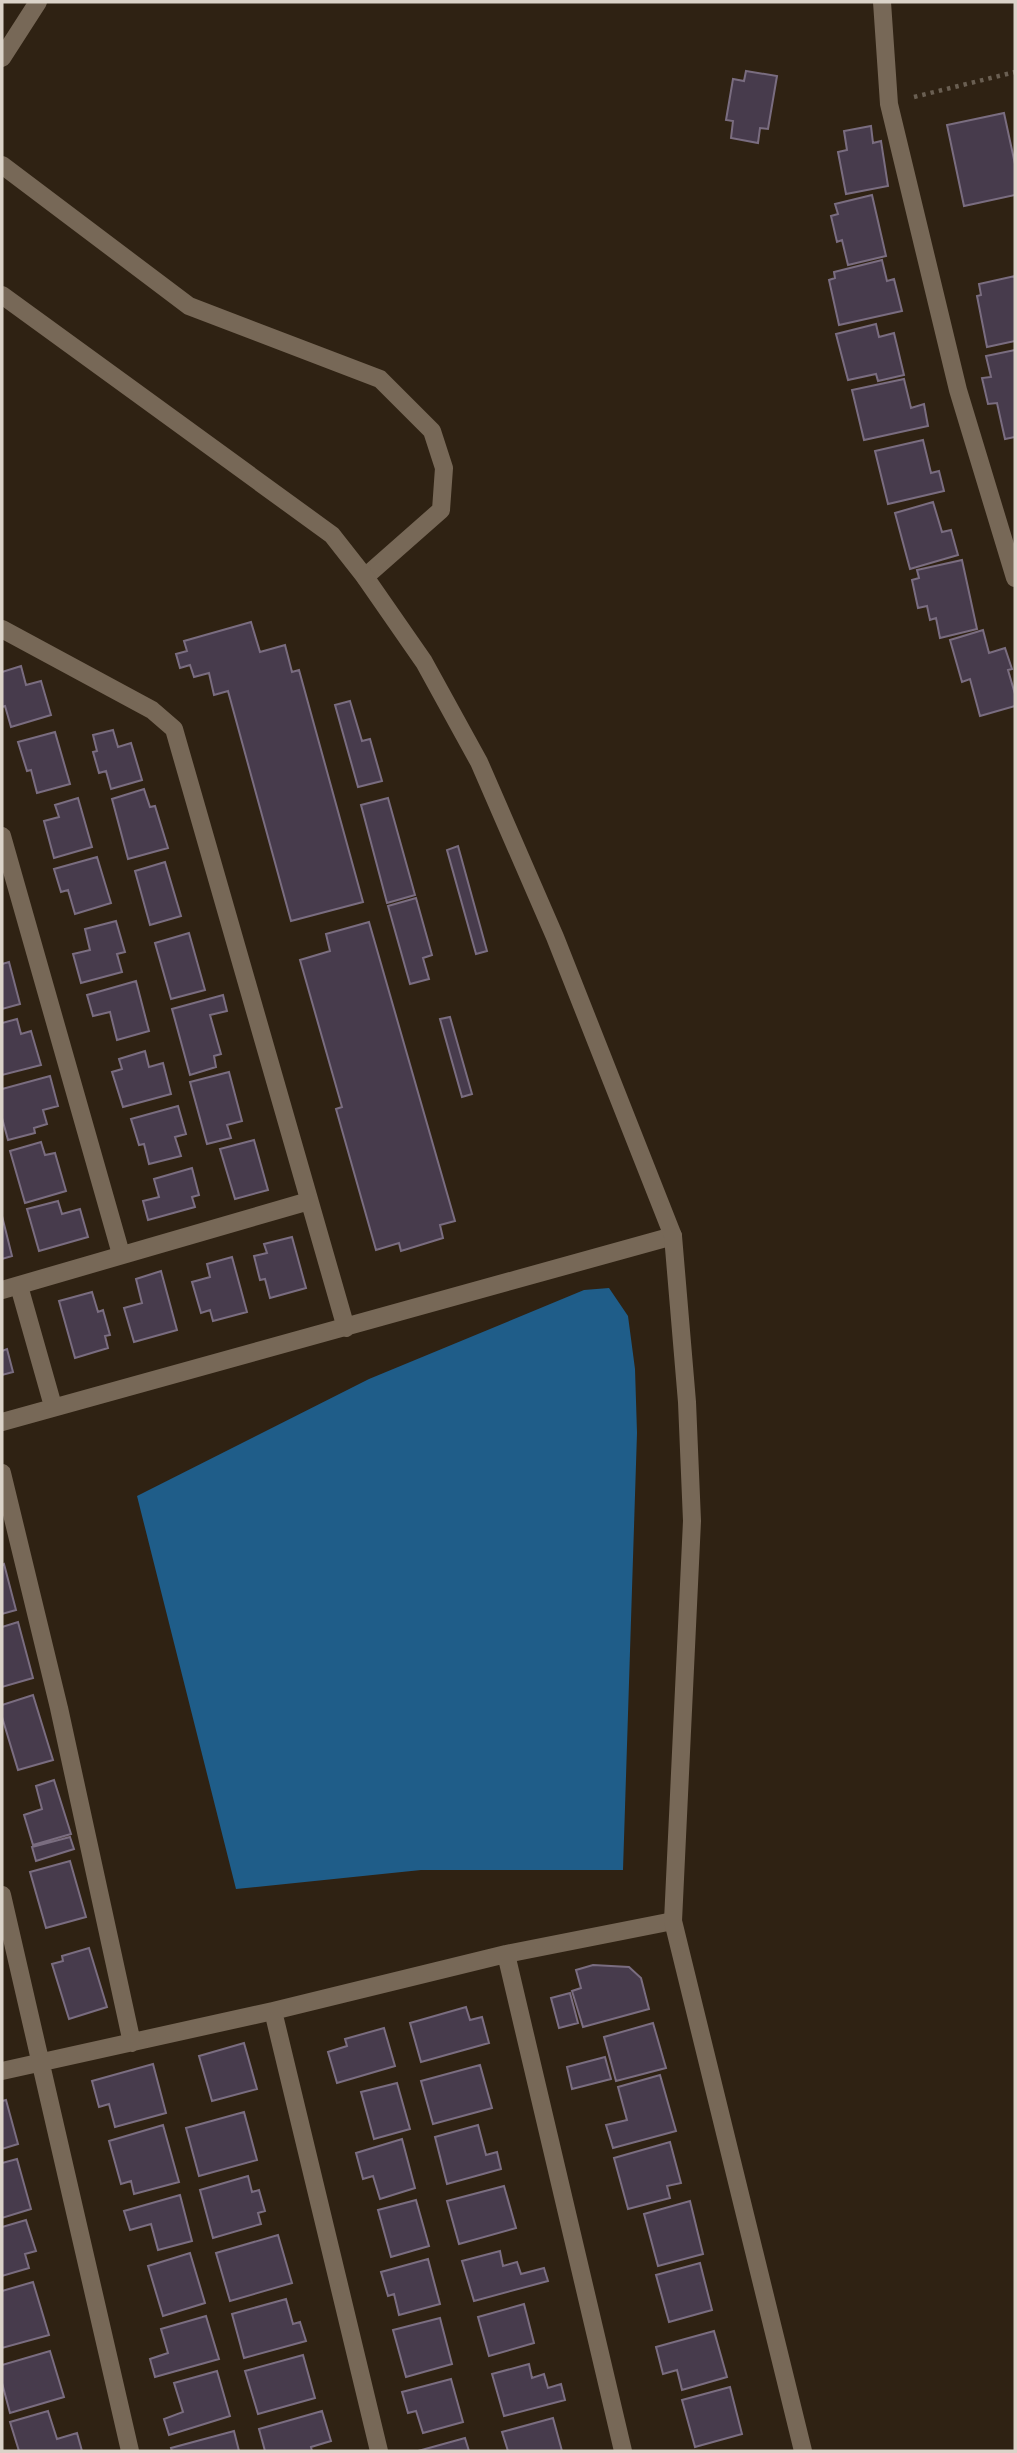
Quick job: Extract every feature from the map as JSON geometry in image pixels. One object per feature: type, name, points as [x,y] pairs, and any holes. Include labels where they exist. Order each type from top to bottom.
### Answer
[{"type":"street","points":[[2,58],[38,2]]},
{"type":"street","points":[[882,2],[888,104],[958,390],[1015,578]]},
{"type":"street","points":[[2,165],[189,306],[380,379],[432,430],[444,468],[442,510],[365,577]]},
{"type":"street","points":[[2,295],[332,535],[365,577],[424,662],[479,762],[555,937],[673,1236],[687,1402],[692,1521],[673,1921],[803,2451]]},
{"type":"street","points":[[2,629],[152,710],[174,729],[346,1328]]},
{"type":"street","points":[[2,836],[121,1254]]},
{"type":"street","points":[[52,1406],[10,1288],[309,1201]]},
{"type":"street","points":[[2,1422],[673,1236]]},
{"type":"street","points":[[2,1473],[59,1708],[132,2043]]},
{"type":"street","points":[[2,1895],[130,2451]]},
{"type":"street","points":[[2,2071],[273,2011],[506,1954],[673,1921]]},
{"type":"street","points":[[506,1954],[623,2451]]},
{"type":"street","points":[[273,2011],[379,2451]]},
{"type":"path","points":[[888,104],[1015,72]]},
{"type":"water","points":[[609,1288],[628,1316],[635,1369],[637,1433],[623,1870],[421,1870],[236,1889],[137,1496],[369,1379],[584,1290]]},
{"type":"building","points":[[746,71],[777,76],[768,129],[760,128],[758,143],[731,138],[733,121],[726,120],[733,79],[744,81]]},
{"type":"building","points":[[1004,113],[1015,164],[1015,195],[964,206],[947,125]]},
{"type":"building","points":[[871,126],[873,143],[881,141],[888,186],[846,194],[838,152],[847,150],[844,131]]},
{"type":"building","points":[[872,195],[886,256],[848,265],[842,240],[837,242],[831,216],[838,214],[835,204]]},
{"type":"building","points":[[882,260],[887,281],[894,279],[902,311],[839,325],[829,280],[835,278],[834,272]]},
{"type":"building","points":[[1015,276],[1015,341],[987,347],[977,296],[981,295],[979,284]]},
{"type":"building","points":[[876,324],[879,337],[894,333],[904,375],[878,381],[876,374],[848,380],[836,334]]},
{"type":"building","points":[[1015,350],[1015,437],[1005,439],[997,403],[988,404],[982,378],[991,377],[986,356]]},
{"type":"building","points":[[904,379],[911,408],[924,404],[928,426],[864,440],[852,390]]},
{"type":"building","points":[[923,440],[931,473],[939,471],[944,491],[888,504],[875,451]]},
{"type":"building","points":[[933,502],[942,532],[951,530],[958,555],[910,569],[895,513]]},
{"type":"building","points":[[962,560],[977,629],[940,638],[936,618],[930,620],[927,606],[918,608],[912,580],[919,578],[917,570]]},
{"type":"building","points":[[251,622],[260,652],[285,645],[292,672],[299,670],[363,902],[291,921],[228,691],[214,695],[209,673],[194,677],[190,665],[180,668],[176,654],[187,651],[184,641]]},
{"type":"building","points":[[983,630],[989,653],[1005,648],[1012,669],[1008,670],[1015,694],[1015,706],[980,716],[970,679],[962,682],[950,640]]},
{"type":"building","points":[[21,666],[26,685],[41,681],[51,715],[11,727],[5,706],[2,707],[2,672]]},
{"type":"building","points":[[350,701],[362,741],[370,739],[382,781],[358,787],[335,705]]},
{"type":"building","points":[[113,730],[118,747],[131,743],[142,780],[111,789],[106,771],[99,773],[93,752],[97,751],[93,735]]},
{"type":"building","points":[[55,732],[70,784],[37,793],[31,770],[27,771],[18,742]]},
{"type":"building","points":[[144,789],[150,807],[155,806],[168,848],[128,859],[112,799]]},
{"type":"building","points":[[78,798],[92,847],[54,858],[44,821],[59,817],[55,805]]},
{"type":"building","points":[[388,798],[415,895],[387,903],[361,805]]},
{"type":"building","points":[[458,846],[487,951],[476,954],[447,850]]},
{"type":"building","points":[[97,857],[111,903],[75,914],[68,890],[61,892],[54,869]]},
{"type":"building","points":[[165,862],[181,916],[150,925],[135,871]]},
{"type":"building","points":[[416,898],[432,955],[423,958],[429,979],[410,984],[388,906]]},
{"type":"building","points":[[116,921],[125,952],[117,954],[122,972],[81,983],[73,954],[90,950],[85,929]]},
{"type":"building","points":[[369,922],[455,1221],[440,1225],[443,1238],[401,1251],[399,1243],[376,1250],[336,1109],[342,1107],[300,960],[330,951],[326,934]]},
{"type":"building","points":[[189,933],[205,990],[171,999],[155,943]]},
{"type":"building","points":[[9,962],[20,1004],[2,1009],[2,964]]},
{"type":"building","points":[[136,981],[149,1031],[117,1040],[110,1012],[93,1016],[87,995]]},
{"type":"building","points":[[223,995],[227,1011],[210,1015],[221,1054],[214,1056],[216,1067],[190,1075],[172,1009]]},
{"type":"building","points":[[450,1017],[472,1094],[462,1097],[440,1019]]},
{"type":"building","points":[[17,1019],[21,1034],[31,1031],[41,1065],[2,1075],[2,1023]]},
{"type":"building","points":[[145,1051],[149,1067],[163,1063],[171,1094],[123,1107],[112,1072],[122,1069],[119,1059]]},
{"type":"building","points":[[229,1072],[242,1121],[227,1125],[231,1138],[207,1144],[190,1082]]},
{"type":"building","points":[[50,1076],[58,1106],[43,1110],[47,1124],[34,1128],[35,1133],[8,1140],[2,1118],[2,1089]]},
{"type":"building","points":[[178,1106],[186,1134],[175,1137],[181,1156],[149,1164],[144,1144],[139,1145],[131,1119]]},
{"type":"building","points":[[254,1140],[268,1190],[235,1199],[220,1149]]},
{"type":"building","points":[[41,1142],[45,1155],[55,1153],[66,1191],[25,1203],[10,1151]]},
{"type":"building","points":[[192,1168],[199,1195],[192,1197],[195,1207],[148,1220],[143,1201],[159,1197],[154,1179]]},
{"type":"building","points":[[58,1201],[62,1214],[80,1209],[88,1237],[39,1251],[27,1209]]},
{"type":"building","points":[[2,1216],[12,1256],[2,1259]]},
{"type":"building","points":[[292,1237],[306,1288],[270,1298],[265,1279],[260,1280],[254,1256],[267,1253],[264,1244]]},
{"type":"building","points":[[232,1257],[247,1312],[213,1321],[210,1310],[201,1313],[192,1282],[210,1277],[207,1264]]},
{"type":"building","points":[[161,1271],[177,1330],[134,1342],[124,1308],[142,1303],[136,1279]]},
{"type":"building","points":[[92,1292],[98,1312],[103,1310],[110,1335],[105,1336],[108,1348],[75,1358],[59,1301]]},
{"type":"building","points":[[7,1349],[13,1372],[2,1375],[2,1351]]},
{"type":"building","points":[[4,1564],[16,1610],[2,1614],[2,1565]]},
{"type":"building","points":[[18,1622],[33,1678],[2,1687],[2,1627]]},
{"type":"building","points":[[33,1695],[53,1760],[18,1770],[2,1717],[2,1705]]},
{"type":"building","points":[[54,1780],[71,1834],[33,1845],[24,1815],[42,1809],[36,1786]]},
{"type":"building","points":[[70,1837],[74,1849],[36,1861],[32,1847]]},
{"type":"building","points":[[70,1861],[86,1917],[46,1928],[30,1872]]},
{"type":"building","points":[[89,1948],[107,2007],[69,2019],[52,1964],[63,1961],[62,1956]]},
{"type":"building","points":[[593,1965],[629,1967],[641,1978],[649,2009],[583,2027],[572,1991],[581,1988],[576,1970]]},
{"type":"building","points":[[570,1993],[578,2023],[559,2028],[551,1998]]},
{"type":"building","points":[[466,2007],[470,2020],[482,2017],[489,2043],[421,2062],[410,2023]]},
{"type":"building","points":[[653,2023],[666,2068],[616,2081],[604,2037]]},
{"type":"building","points":[[384,2028],[395,2066],[337,2083],[328,2052],[347,2046],[345,2039]]},
{"type":"building","points":[[244,2043],[257,2089],[212,2101],[199,2056]]},
{"type":"building","points":[[605,2057],[611,2079],[572,2089],[567,2067]]},
{"type":"building","points":[[153,2064],[166,2113],[115,2127],[109,2104],[99,2107],[92,2081]]},
{"type":"building","points":[[480,2065],[492,2108],[433,2124],[421,2081]]},
{"type":"building","points":[[660,2075],[676,2131],[613,2148],[606,2125],[627,2120],[618,2087]]},
{"type":"building","points":[[397,2083],[410,2129],[374,2139],[361,2092]]},
{"type":"building","points":[[6,2100],[18,2144],[2,2149],[2,2101]]},
{"type":"building","points":[[244,2112],[257,2160],[199,2176],[186,2128]]},
{"type":"building","points":[[163,2125],[179,2182],[134,2194],[131,2181],[121,2184],[109,2141]]},
{"type":"building","points":[[478,2125],[486,2155],[497,2152],[501,2169],[447,2184],[435,2137]]},
{"type":"building","points":[[402,2139],[415,2188],[380,2199],[373,2176],[363,2179],[356,2153]]},
{"type":"building","points":[[670,2142],[681,2183],[667,2186],[670,2198],[628,2209],[614,2158]]},
{"type":"building","points":[[17,2159],[31,2209],[2,2218],[2,2163]]},
{"type":"building","points":[[248,2176],[252,2192],[259,2190],[265,2211],[258,2213],[261,2224],[213,2238],[200,2190]]},
{"type":"building","points":[[504,2186],[516,2228],[459,2244],[447,2201]]},
{"type":"building","points":[[180,2195],[192,2241],[158,2250],[151,2224],[130,2230],[124,2211]]},
{"type":"building","points":[[416,2200],[429,2246],[391,2257],[378,2210]]},
{"type":"building","points":[[690,2201],[703,2254],[658,2266],[644,2214]]},
{"type":"building","points":[[26,2220],[36,2251],[25,2254],[29,2268],[2,2276],[2,2227]]},
{"type":"building","points":[[278,2235],[292,2283],[230,2301],[216,2253]]},
{"type":"building","points":[[500,2251],[503,2266],[517,2262],[521,2274],[544,2268],[548,2281],[474,2301],[462,2261]]},
{"type":"building","points":[[190,2253],[205,2303],[163,2316],[148,2266]]},
{"type":"building","points":[[428,2259],[440,2304],[399,2315],[394,2294],[388,2296],[381,2272]]},
{"type":"building","points":[[700,2263],[712,2310],[669,2322],[656,2275]]},
{"type":"building","points":[[33,2282],[49,2335],[2,2348],[2,2291]]},
{"type":"building","points":[[286,2299],[293,2324],[300,2322],[306,2341],[244,2358],[232,2314]]},
{"type":"building","points":[[524,2304],[534,2343],[489,2356],[478,2317]]},
{"type":"building","points":[[206,2316],[219,2359],[155,2377],[150,2359],[168,2353],[161,2329]]},
{"type":"building","points":[[440,2318],[452,2364],[406,2377],[393,2330]]},
{"type":"building","points":[[714,2331],[727,2377],[682,2390],[677,2370],[663,2374],[656,2347]]},
{"type":"building","points":[[50,2351],[64,2397],[10,2413],[2,2383],[2,2365]]},
{"type":"building","points":[[303,2355],[315,2398],[258,2414],[245,2371]]},
{"type":"building","points":[[529,2364],[532,2378],[544,2374],[548,2388],[561,2384],[565,2400],[504,2416],[492,2374]]},
{"type":"building","points":[[217,2371],[230,2416],[169,2435],[164,2419],[183,2412],[174,2383]]},
{"type":"building","points":[[451,2379],[463,2422],[423,2433],[416,2411],[408,2413],[402,2392]]},
{"type":"building","points":[[730,2387],[742,2434],[695,2447],[682,2400]]},
{"type":"building","points":[[48,2411],[57,2439],[77,2433],[82,2451],[19,2451],[10,2422]]},
{"type":"building","points":[[322,2411],[331,2441],[311,2447],[312,2451],[265,2451],[259,2429]]},
{"type":"building","points":[[553,2418],[562,2451],[508,2451],[502,2432]]},
{"type":"building","points":[[234,2431],[239,2451],[172,2451],[171,2448]]},
{"type":"building","points":[[465,2438],[469,2451],[418,2451]]}]
